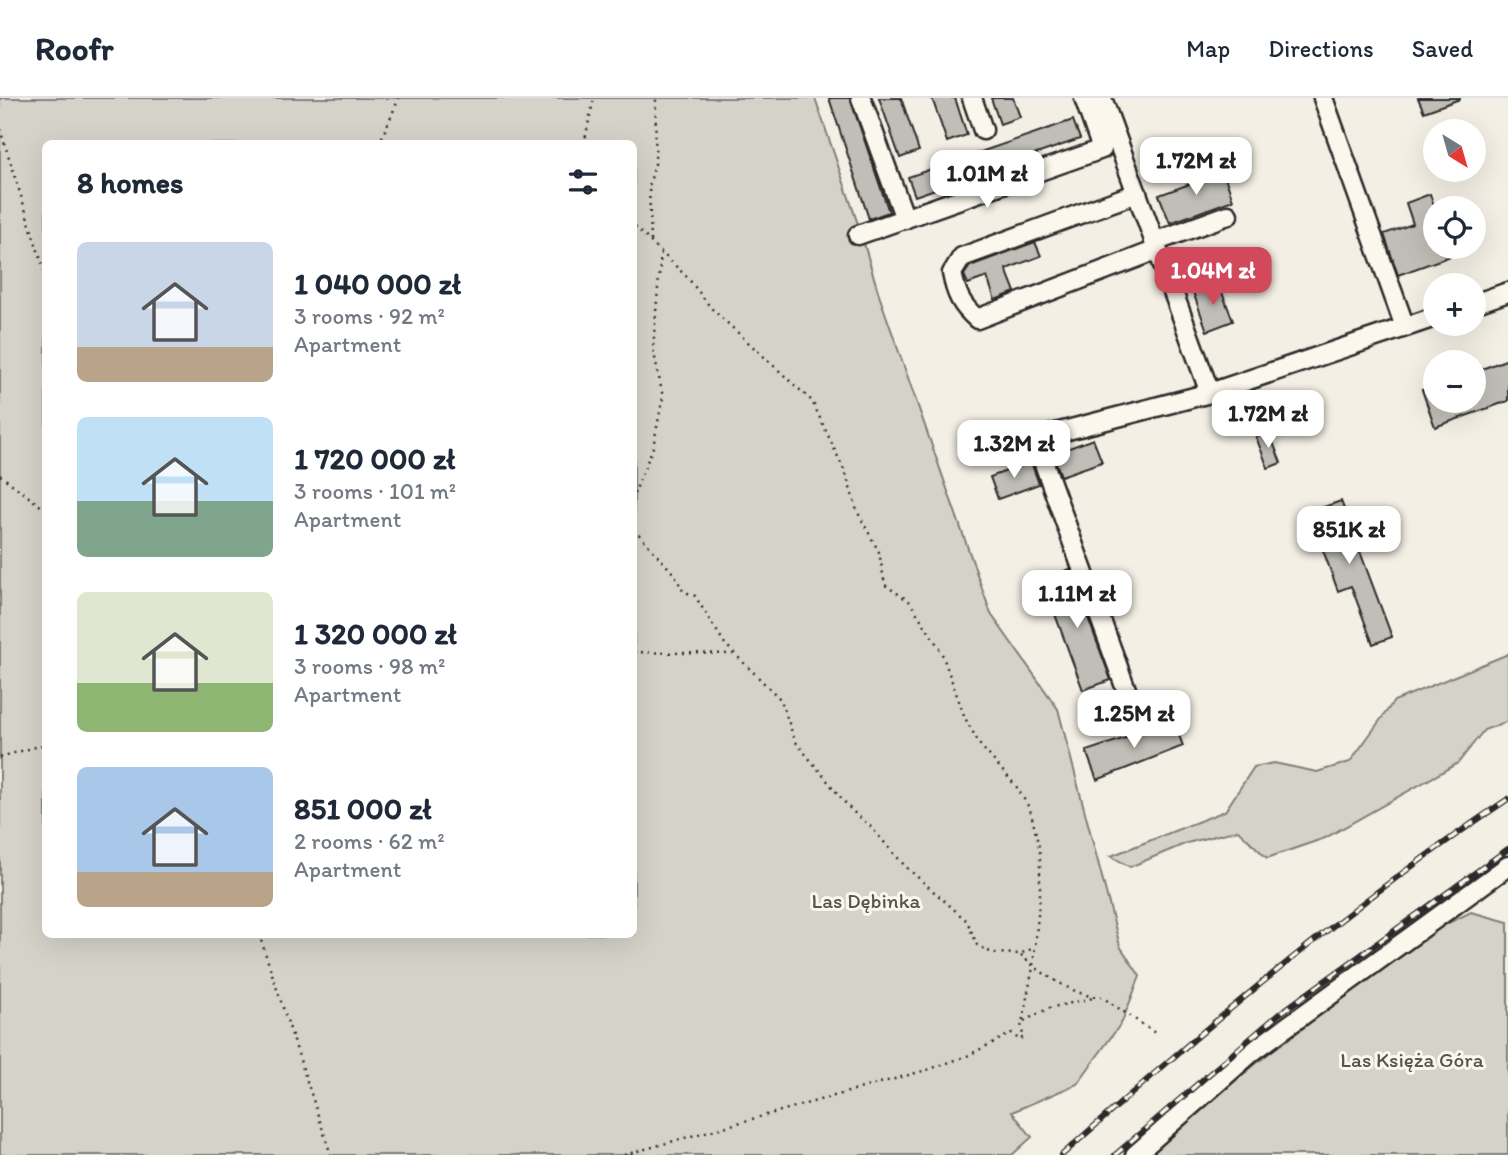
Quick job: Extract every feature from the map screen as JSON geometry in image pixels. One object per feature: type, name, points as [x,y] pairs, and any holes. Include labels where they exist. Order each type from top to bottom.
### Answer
[{"type":"street","points":[[861,98],[905,219]]},
{"type":"street","points":[[972,98],[983,130]]},
{"type":"street","points":[[859,235],[1102,149],[1084,98]]},
{"type":"street","points":[[1102,98],[1210,393]]},
{"type":"street","points":[[1323,98],[1405,327]]},
{"type":"street","points":[[1137,193],[962,257],[952,273],[962,306],[977,319],[1228,215]]},
{"type":"street","points":[[1486,300],[1508,292]]},
{"type":"street","points":[[1135,714],[1038,447],[1052,435],[1210,393],[1423,321]]},
{"type":"street","points":[[1135,1155],[1261,1045],[1508,866]]},
{"type":"path","points":[[381,140],[399,98]]},
{"type":"path","points":[[584,140],[594,98]]},
{"type":"path","points":[[652,242],[649,186],[655,164],[656,98]]},
{"type":"path","points":[[0,129],[42,263]]},
{"type":"path","points":[[624,1155],[930,1069],[967,1056],[1012,1033],[1019,1040],[1024,1037],[1021,1028],[1033,967],[1040,894],[1040,851],[1030,809],[1016,786],[980,746],[965,718],[941,651],[926,626],[909,601],[885,585],[879,552],[858,511],[846,474],[812,401],[711,308],[688,278],[637,229]]},
{"type":"path","points":[[637,487],[653,447],[663,397],[653,348],[661,251]]},
{"type":"path","points":[[0,475],[42,509]]},
{"type":"path","points":[[637,531],[675,575],[683,591],[695,596],[725,644],[781,700],[794,741],[851,810],[870,826],[905,866],[967,921],[977,945],[992,953],[1020,954],[1034,948]]},
{"type":"path","points":[[637,652],[736,655]]},
{"type":"path","points":[[0,757],[42,745]]},
{"type":"path","points":[[260,938],[331,1155]]},
{"type":"path","points":[[1020,954],[1033,967],[1093,998]]},
{"type":"path","points":[[1022,1022],[1049,1008],[1102,997],[1155,1033]]},
{"type":"green space","name":"Las Dębinka","points":[[0,98],[815,98],[880,298],[991,614],[1058,709],[1120,946],[1140,976],[1122,1022],[1077,1084],[1012,1112],[1032,1137],[1012,1155],[0,1155]]},
{"type":"green space","points":[[1508,654],[1508,721],[1484,730],[1458,763],[1325,838],[1267,858],[1238,830],[1187,843],[1130,867],[1111,856],[1225,811],[1254,767],[1274,763],[1317,772],[1350,762],[1394,701]]},
{"type":"green space","name":"Las Księża Góra","points":[[1471,912],[1508,922],[1508,1155],[1150,1155],[1163,1139],[1401,946]]},
{"type":"building","points":[[829,98],[850,98],[889,212],[869,219]]},
{"type":"building","points":[[879,98],[901,98],[919,151],[900,158]]},
{"type":"building","points":[[932,98],[955,98],[967,135],[947,142]]},
{"type":"building","points":[[991,98],[1013,98],[1020,117],[1000,124]]},
{"type":"building","points":[[1418,98],[1460,98],[1460,99],[1424,112]]},
{"type":"building","points":[[1073,120],[1080,139],[915,196],[908,177]]},
{"type":"building","points":[[1223,172],[1233,200],[1170,223],[1159,195]]},
{"type":"building","points":[[1423,197],[1423,259],[1443,259],[1398,275],[1384,234],[1413,224],[1406,203]]},
{"type":"building","points":[[1035,242],[1041,256],[1006,269],[1015,292],[995,300],[987,277],[968,284],[964,275],[970,266]]},
{"type":"building","points":[[1218,282],[1233,321],[1207,331],[1193,292]]},
{"type":"building","points":[[1508,359],[1508,401],[1486,409],[1486,367]]},
{"type":"building","points":[[1430,413],[1474,413],[1435,427]]},
{"type":"building","points":[[1269,432],[1281,463],[1268,468],[1256,437]]},
{"type":"building","points":[[1093,439],[1102,462],[1061,476],[1053,454]]},
{"type":"building","points":[[1031,462],[1039,484],[998,499],[990,477]]},
{"type":"building","points":[[1341,501],[1392,637],[1373,644],[1351,586],[1338,591],[1309,512]]},
{"type":"building","points":[[1070,569],[1111,680],[1083,690],[1042,579]]},
{"type":"building","points":[[1174,722],[1183,746],[1097,780],[1086,751]]},
{"type":"railway","points":[[1062,1155],[1224,1014],[1334,925],[1391,881],[1508,799]]},
{"type":"railway","points":[[1115,1155],[1279,1014],[1508,849]]}]
